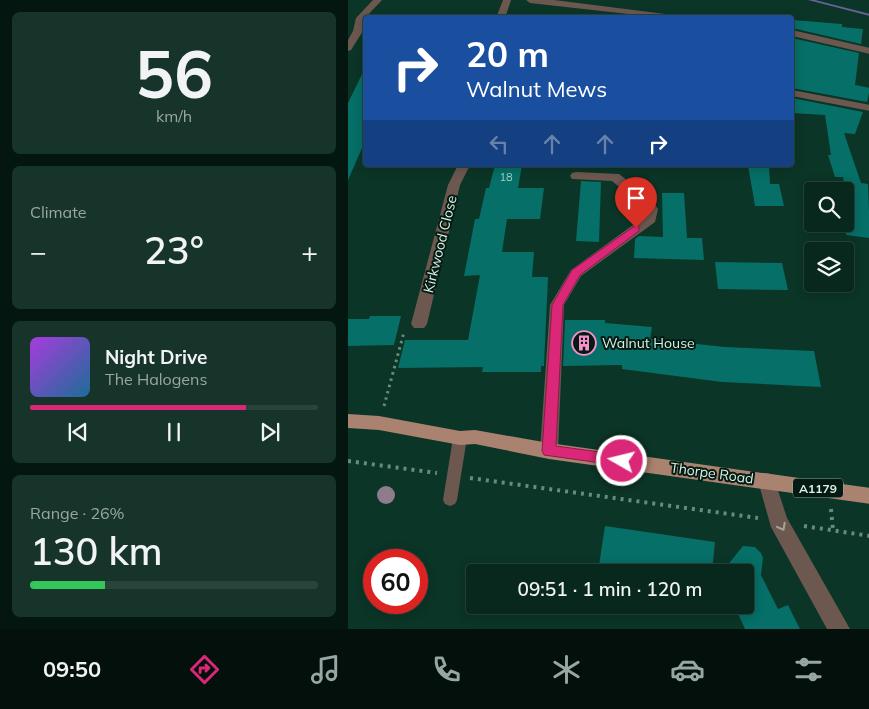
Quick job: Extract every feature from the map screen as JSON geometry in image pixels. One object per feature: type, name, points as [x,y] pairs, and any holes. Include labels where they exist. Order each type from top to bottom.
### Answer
[{"type":"main road","name":"Thorpe Road","points":[[348,421],[379,424],[460,438],[475,437],[549,451],[870,496]]},
{"type":"street","points":[[348,18],[360,18],[378,0]]},
{"type":"street","points":[[501,15],[507,0]]},
{"type":"street","points":[[530,0],[666,15]]},
{"type":"street","points":[[348,48],[362,31],[360,18]]},
{"type":"street","points":[[794,34],[870,51]]},
{"type":"street","points":[[794,93],[870,108]]},
{"type":"street","name":"Kirkwood Close","points":[[419,324],[454,185],[463,167]]},
{"type":"street","points":[[549,451],[557,305],[576,273],[650,219],[652,208],[646,201],[615,177],[576,176]]},
{"type":"street","points":[[767,481],[778,521],[839,629]]},
{"type":"lane","points":[[450,500],[460,438]]},
{"type":"path","points":[[379,424],[404,331],[419,324]]},
{"type":"path","points":[[348,461],[778,521],[870,536]]},
{"type":"building","points":[[794,20],[842,24],[842,27],[863,29],[861,44],[794,28]]},
{"type":"building","points":[[794,38],[859,53],[855,85],[870,88],[867,102],[794,88]]},
{"type":"building","points":[[363,72],[363,146],[348,180],[348,103]]},
{"type":"building","points":[[794,98],[863,112],[855,134],[844,133],[861,183],[868,184],[870,238],[846,235],[846,232],[854,232],[854,182],[844,182],[843,177],[835,177],[828,155],[831,155],[825,115],[794,113]]},
{"type":"building","points":[[494,167],[522,167],[518,188],[544,188],[540,219],[507,219],[502,252],[534,252],[532,277],[548,277],[544,366],[541,366],[541,372],[482,372],[483,367],[398,368],[405,340],[468,340],[480,275],[464,276],[475,219],[479,219],[486,188],[489,188]]},
{"type":"building","points":[[748,167],[769,167],[770,184],[779,184],[784,206],[755,206]]},
{"type":"building","points":[[581,181],[601,182],[599,242],[576,241]]},
{"type":"building","points":[[662,193],[684,193],[687,238],[702,238],[704,260],[634,258],[635,239],[639,236],[663,237]]},
{"type":"building","points":[[715,262],[782,263],[788,290],[718,289]]},
{"type":"building","points":[[370,316],[401,316],[394,345],[348,346],[348,319],[369,319]]},
{"type":"building","points":[[565,320],[605,320],[605,323],[652,327],[650,339],[725,347],[814,351],[821,387],[722,382],[622,369],[622,365],[563,366]]},
{"type":"building","points":[[605,526],[715,542],[713,564],[599,564]]},
{"type":"building","points":[[743,546],[755,547],[763,558],[761,575],[778,609],[788,605],[800,629],[745,629],[738,614],[754,614],[754,564],[728,564]]},
{"type":"waterway","points":[[810,0],[870,15]]},
{"type":"place","name":"Walnut House","points":[[584,343]]},
{"type":"route","points":[[622,461],[549,451],[557,305],[576,273],[636,228]]}]
